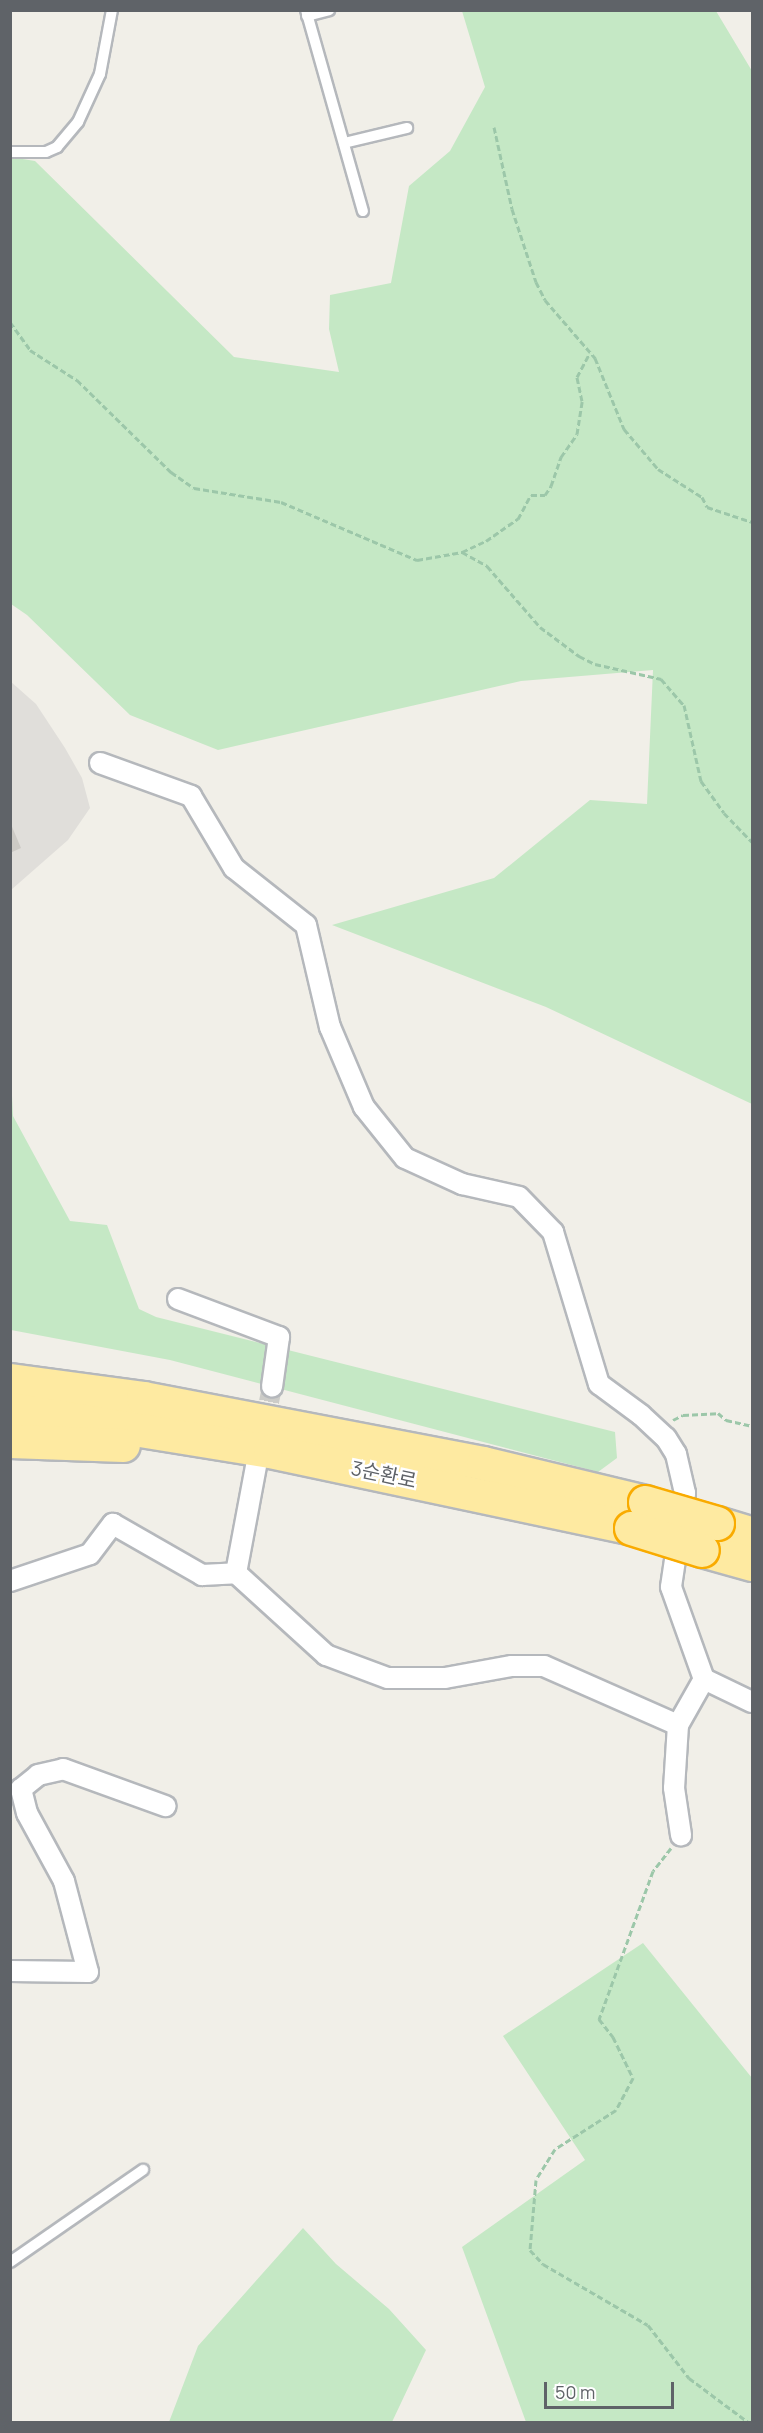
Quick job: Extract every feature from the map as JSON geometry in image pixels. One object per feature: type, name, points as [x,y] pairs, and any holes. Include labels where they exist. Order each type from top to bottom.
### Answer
[{"type":"highway","points":[[10,1365],[398,1447]]},
{"type":"highway","name":"3순환로","points":[[10,1380],[143,1398],[398,1447],[710,1537],[753,1564]]},
{"type":"highway","name":"3순환로","points":[[10,1409],[264,1456],[638,1515]]},
{"type":"highway","points":[[10,1441],[264,1456]]},
{"type":"highway","name":"3순환로","points":[[710,1537],[753,1534]]},
{"type":"street","points":[[100,763],[191,796],[234,868],[306,925],[330,1027],[364,1107],[405,1158],[462,1184],[519,1197],[553,1232],[599,1384],[666,1438],[676,1454],[685,1493],[671,1587],[704,1679],[753,1702]]},
{"type":"street","points":[[178,1299],[279,1337],[272,1387]]},
{"type":"street","points":[[236,1573],[264,1456]]},
{"type":"street","points":[[10,1581],[90,1554],[113,1524],[202,1575],[236,1573],[326,1655],[388,1678],[445,1678],[512,1666],[544,1666],[678,1725]]},
{"type":"street","points":[[681,1835],[674,1788],[678,1725],[704,1679]]},
{"type":"street","points":[[10,1971],[88,1972],[64,1881],[27,1813],[21,1789],[38,1775],[63,1769],[165,1806]]},
{"type":"lane","points":[[10,152],[46,152],[57,147],[78,122],[100,74],[112,10]]},
{"type":"lane","points":[[329,10],[307,13],[363,211]]},
{"type":"lane","points":[[344,143],[407,128]]},
{"type":"lane","points":[[10,2262],[143,2170]]},
{"type":"path","points":[[494,127],[512,209],[536,282],[545,300],[590,353],[624,429],[658,469],[702,497],[716,512],[753,522]]},
{"type":"path","points":[[10,322],[30,350],[77,380],[171,472],[194,488],[281,502],[417,560],[462,552],[486,542],[518,519],[531,495],[544,495],[551,486],[561,457],[577,434],[582,401],[577,377],[590,353]]},
{"type":"path","points":[[462,552],[487,566],[540,627],[579,656],[595,664],[661,679],[669,685],[684,705],[701,781],[724,813],[753,842]]},
{"type":"path","points":[[666,1438],[670,1423],[682,1415],[718,1413],[726,1420],[753,1426]]},
{"type":"path","points":[[681,1835],[653,1871],[599,2019],[613,2037],[633,2078],[616,2110],[555,2150],[536,2180],[530,2250],[543,2264],[648,2325],[689,2378],[748,2422]]},
{"type":"shaded area","points":[[10,681],[36,704],[65,748],[82,778],[90,808],[68,840],[11,890]]},
{"type":"green space","points":[[462,11],[716,11],[752,71],[752,1104],[546,1007],[332,925],[494,878],[590,800],[647,804],[653,670],[521,681],[218,750],[130,715],[27,615],[11,604],[10,157],[35,161],[234,357],[339,372],[329,329],[330,295],[391,283],[409,186],[450,151],[485,87]]},
{"type":"green space","points":[[10,1055],[13,1116],[70,1221],[107,1225],[139,1309],[156,1317],[615,1432],[617,1458],[598,1472],[170,1360],[11,1330]]},
{"type":"green space","points":[[643,1943],[752,2078],[752,2422],[526,2422],[462,2247],[585,2160],[503,2036]]},
{"type":"green space","points":[[303,2228],[336,2264],[389,2309],[426,2350],[392,2422],[169,2422],[198,2346]]},
{"type":"building","points":[[10,822],[21,848],[10,853]]},
{"type":"tunnel","points":[[263,1431],[272,1387]]}]
